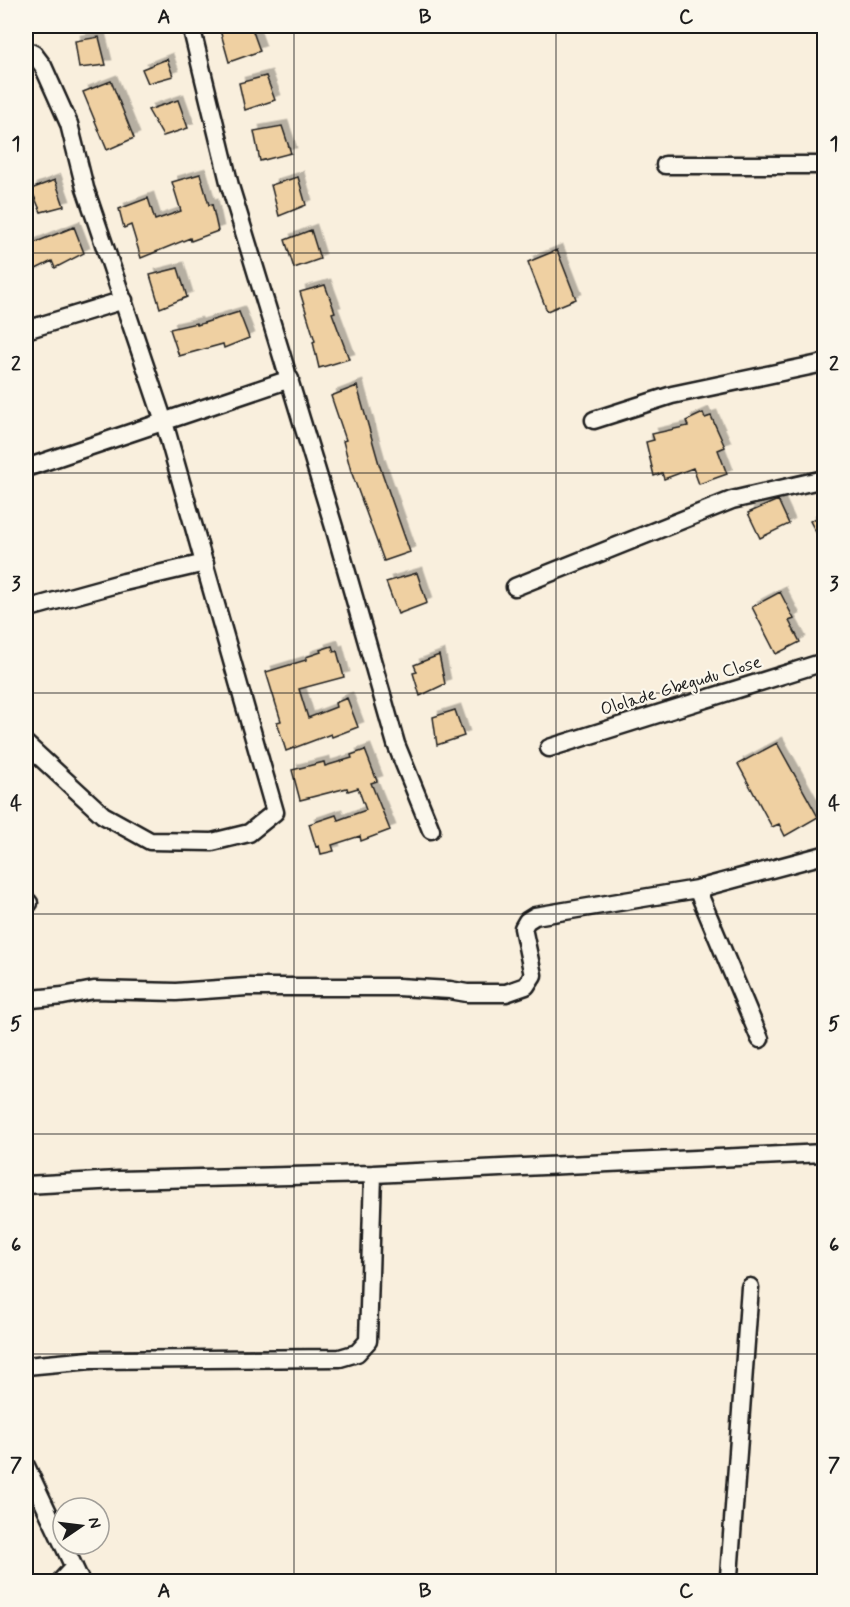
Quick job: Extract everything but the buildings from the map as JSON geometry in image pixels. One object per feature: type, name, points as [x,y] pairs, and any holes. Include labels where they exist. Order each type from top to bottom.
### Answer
[{"type":"street","points":[[191,26],[230,186],[290,379],[396,744],[431,830]]},
{"type":"street","points":[[26,50],[34,54],[43,66],[69,124],[85,188],[164,422],[275,812],[249,833],[212,842],[150,841],[103,815],[26,744]]},
{"type":"street","points":[[665,165],[825,165]]},
{"type":"street","points":[[26,330],[124,300]]},
{"type":"street","points":[[594,420],[672,395],[825,363]]},
{"type":"street","points":[[26,468],[290,379]]},
{"type":"street","points":[[515,587],[732,500],[825,480]]},
{"type":"street","points":[[26,609],[205,563]]},
{"type":"street","name":"Ololade Gbegudu Close","points":[[549,748],[825,662]]},
{"type":"street","points":[[26,997],[32,999],[63,996],[94,990],[176,992],[247,987],[398,987],[467,993],[506,993],[526,986],[533,975],[523,928],[527,921],[535,916],[697,889],[825,855]]},
{"type":"street","points":[[697,889],[760,1039]]},
{"type":"street","points":[[26,1185],[118,1180],[373,1174],[825,1153]]},
{"type":"street","points":[[26,1366],[91,1360],[340,1358],[357,1353],[368,1341],[373,1174]]},
{"type":"street","points":[[732,1581],[729,1576],[750,1287]]},
{"type":"street","points":[[26,1466],[51,1519]]},
{"type":"street","points":[[60,1581],[78,1574],[69,1556]]}]
